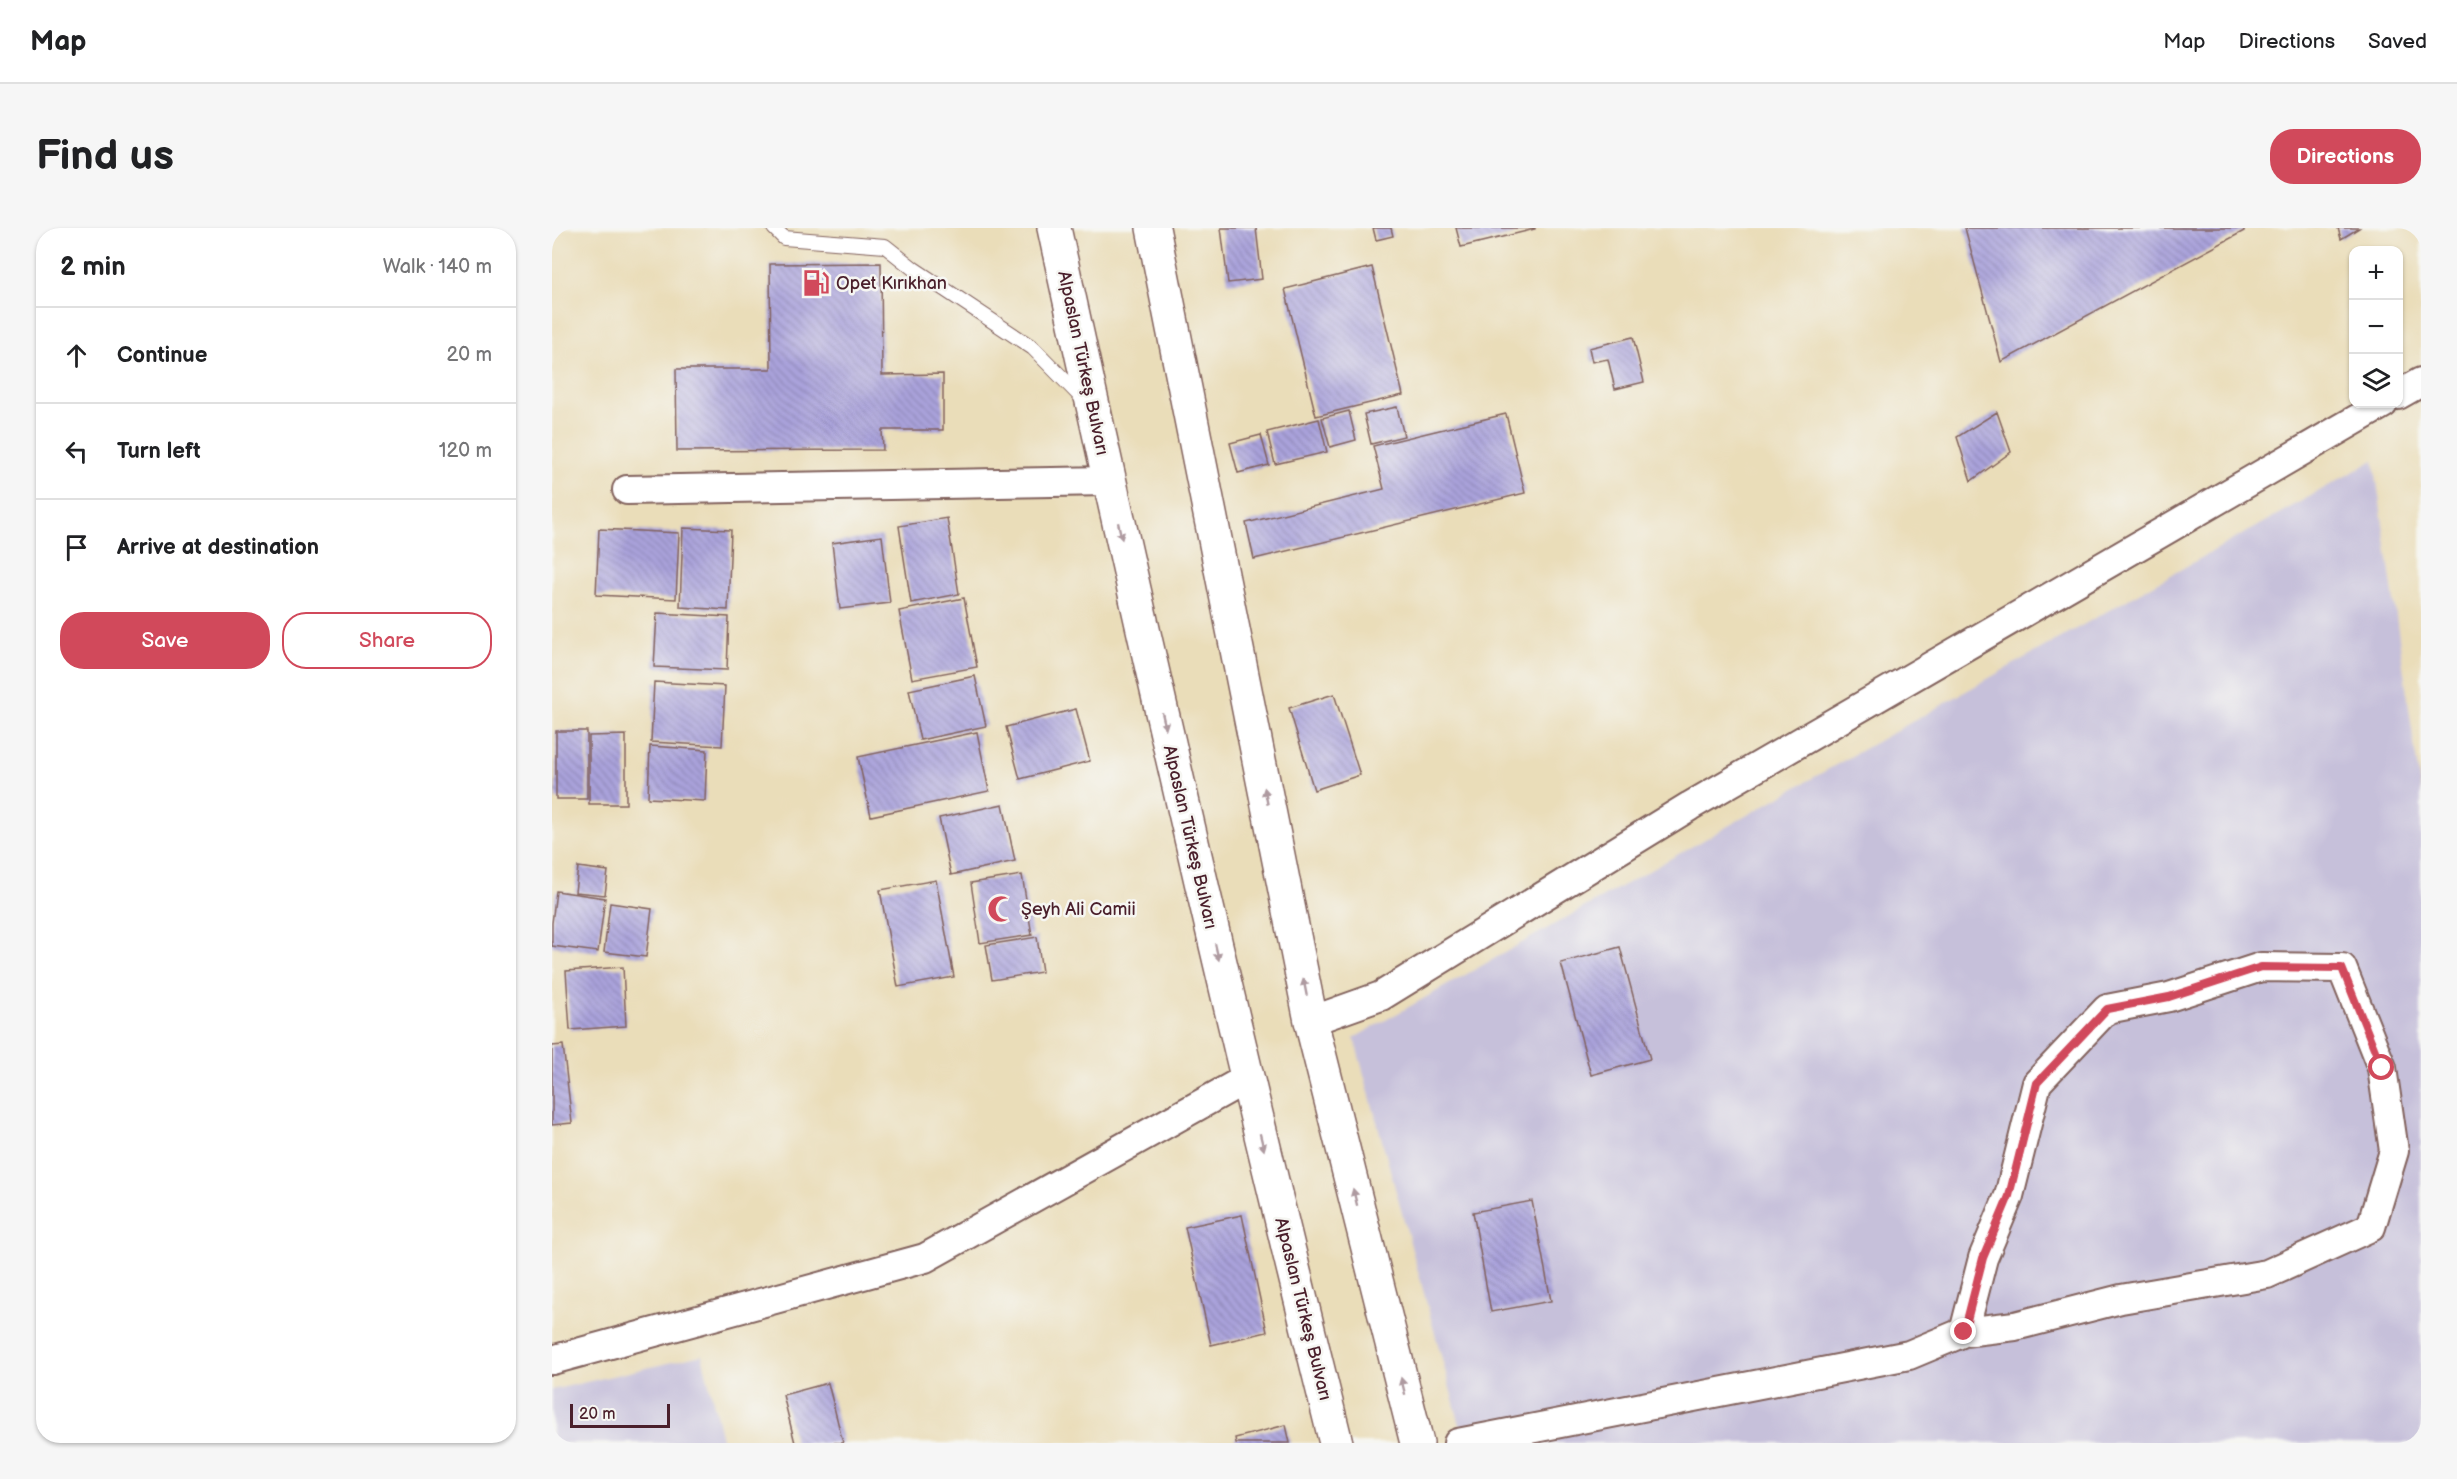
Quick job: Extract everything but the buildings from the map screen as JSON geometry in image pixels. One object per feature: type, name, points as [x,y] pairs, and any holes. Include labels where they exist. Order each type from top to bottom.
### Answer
[{"type":"main road","name":"Alpaslan Türkeş Bulvarı","points":[[1054,228],[1109,481],[1246,1079],[1336,1443]]},
{"type":"main road","points":[[1153,228],[1311,1021],[1417,1443]]},
{"type":"street","points":[[2403,392],[2421,382]]},
{"type":"street","points":[[1311,1021],[1381,996],[1690,806],[2376,408]]},
{"type":"street","points":[[627,490],[1109,481]]},
{"type":"street","points":[[1458,1443],[1909,1355],[1964,1332],[2015,1326],[2121,1299],[2267,1274],[2371,1227],[2394,1150],[2382,1068],[2342,968],[2261,967],[2169,997],[2107,1009],[2037,1083],[2009,1196],[1983,1258],[1964,1332]]},
{"type":"street","points":[[552,1360],[925,1258],[1246,1079]]},
{"type":"lane","points":[[779,233],[799,228]]},
{"type":"lane","points":[[779,233],[885,246],[914,269],[1033,348],[1093,410]]},
{"type":"shaded area","points":[[2374,460],[2421,793],[2421,1443],[1465,1443],[1354,1038]]},
{"type":"shaded area","points":[[702,1355],[723,1443],[552,1443],[552,1390]]},
{"type":"place","name":"Opet Kırıkhan","points":[[816,283]]},
{"type":"place","name":"Şeyh Ali Camii","points":[[1001,909]]},
{"type":"route","points":[[1964,1332],[1983,1258],[2009,1196],[2037,1083],[2107,1009],[2169,997],[2261,967],[2342,968],[2382,1068]]}]
